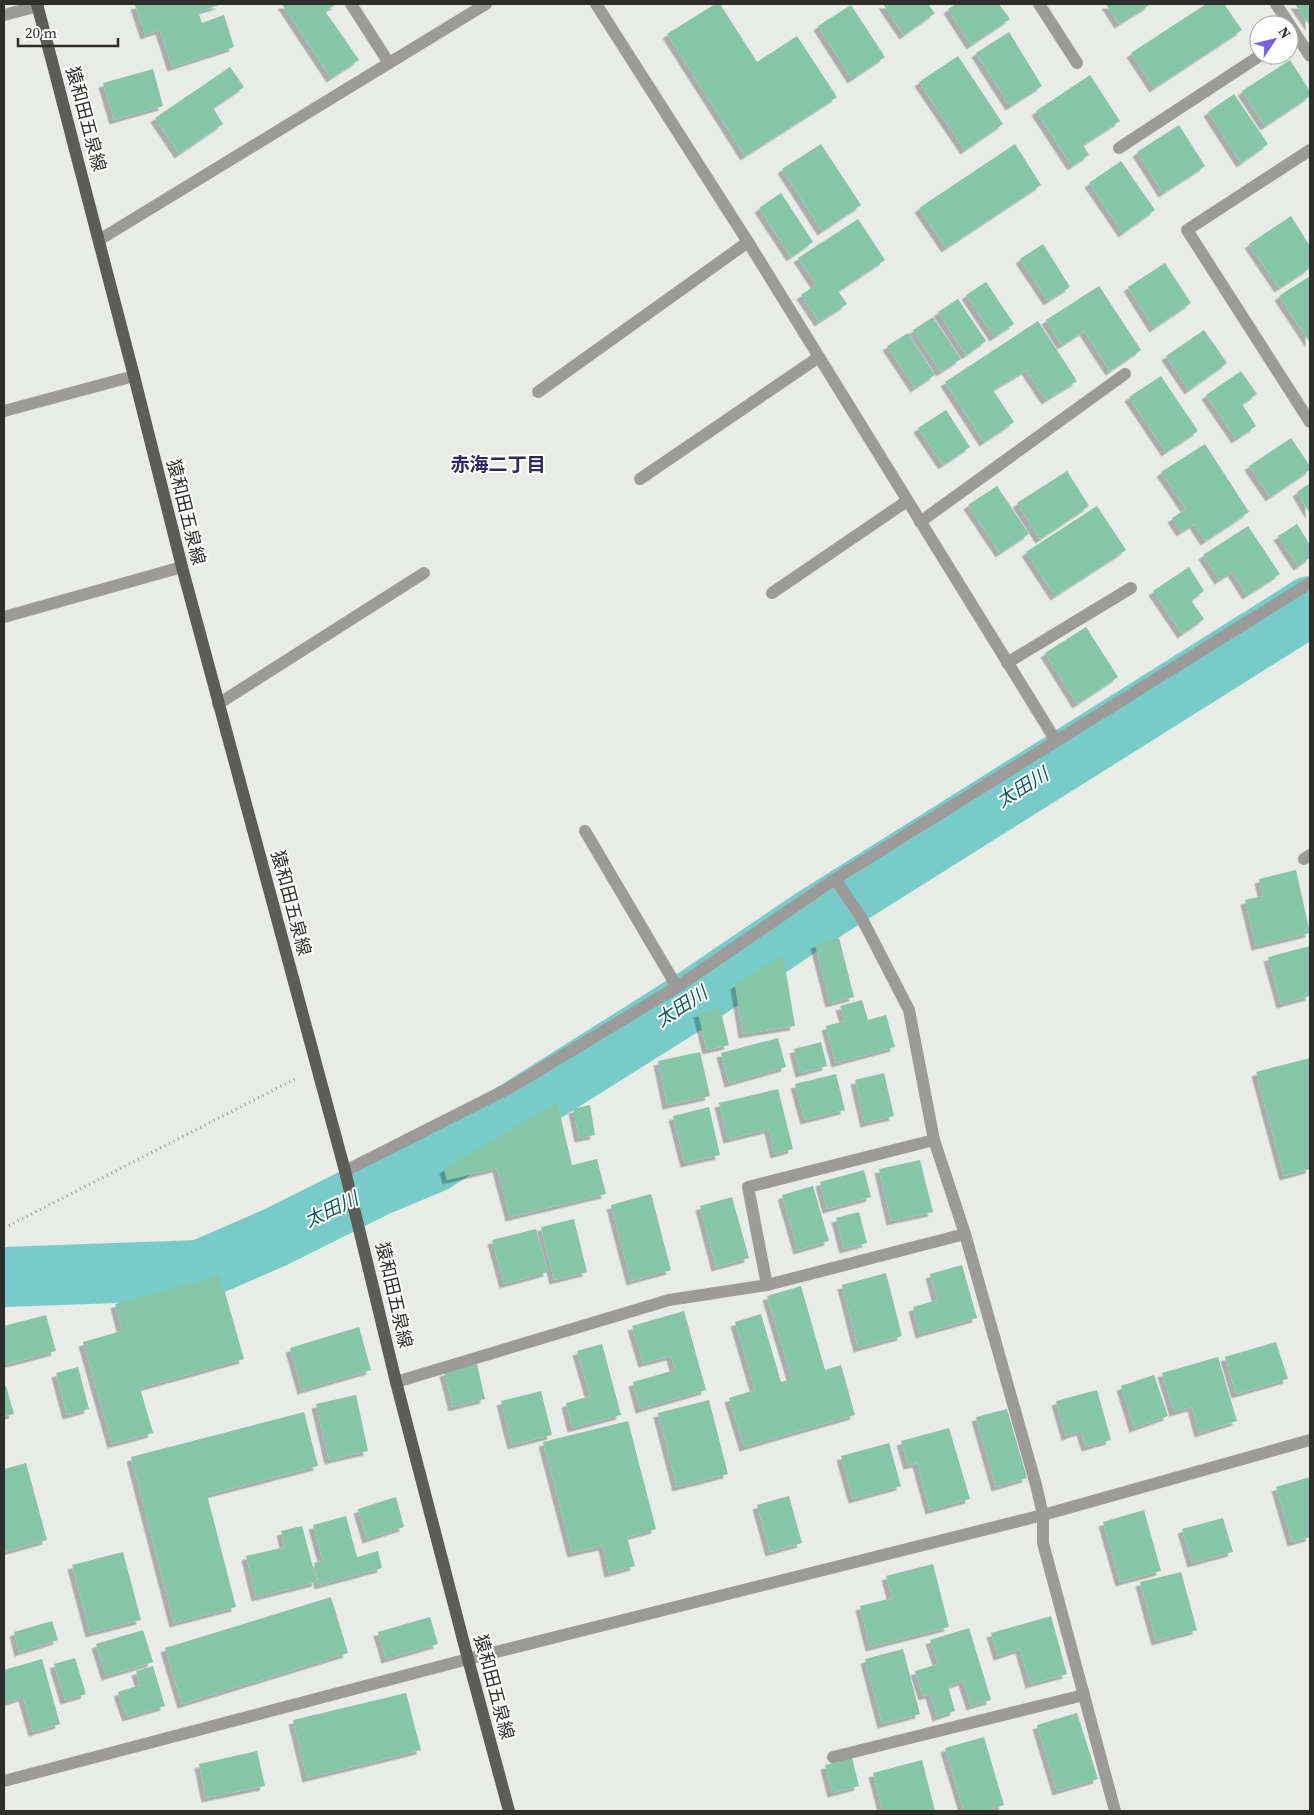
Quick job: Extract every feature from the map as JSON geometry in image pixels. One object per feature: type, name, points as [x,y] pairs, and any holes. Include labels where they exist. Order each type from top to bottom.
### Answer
[{"type":"main road","name":"猿和田五泉線","points":[[38,5],[218,704],[346,1171],[396,1382],[509,1811]]},
{"type":"street","points":[[351,4],[389,63]]},
{"type":"street","points":[[99,240],[486,4]]},
{"type":"street","points":[[596,4],[748,242],[1056,741]]},
{"type":"street","points":[[1038,4],[1077,64]]},
{"type":"street","points":[[4,15],[38,5]]},
{"type":"street","points":[[1299,43],[1310,56]]},
{"type":"street","points":[[1119,148],[1249,63]]},
{"type":"street","points":[[1310,150],[1187,230],[1310,422]]},
{"type":"street","points":[[538,392],[748,242]]},
{"type":"street","points":[[640,479],[819,357]]},
{"type":"street","points":[[920,522],[1126,374]]},
{"type":"street","points":[[4,411],[134,376]]},
{"type":"street","points":[[772,593],[907,501]]},
{"type":"street","points":[[4,616],[182,567]]},
{"type":"street","points":[[218,704],[424,573]]},
{"type":"street","points":[[346,1171],[511,1088],[677,987],[835,879],[1310,583]]},
{"type":"street","points":[[1007,664],[1132,588]]},
{"type":"street","points":[[585,831],[677,987]]},
{"type":"street","points":[[835,879],[861,917],[909,1010],[934,1140],[965,1234],[1036,1485],[1043,1515],[1042,1543],[1115,1811]]},
{"type":"street","points":[[767,1285],[748,1187],[934,1140]]},
{"type":"street","points":[[396,1382],[669,1300],[767,1285],[965,1234]]},
{"type":"street","points":[[4,1781],[468,1659],[1043,1515],[1310,1440]]},
{"type":"street","points":[[833,1757],[1084,1695]]},
{"type":"path","points":[[4,1226],[8,1226],[317,1068]]},
{"type":"building","points":[[222,4],[198,12],[202,23],[224,15],[234,47],[172,67],[160,30],[145,35],[135,5]]},
{"type":"building","points":[[282,4],[337,4],[325,11],[359,60],[331,78]]},
{"type":"building","points":[[715,4],[720,4],[757,62],[797,36],[837,97],[745,156],[667,34]]},
{"type":"building","points":[[883,4],[928,4],[935,13],[904,35]]},
{"type":"building","points":[[956,4],[999,4],[1010,19],[971,45],[948,9]]},
{"type":"building","points":[[1106,4],[1151,4],[1119,24]]},
{"type":"building","points":[[1206,4],[1224,4],[1242,30],[1154,88],[1131,53]]},
{"type":"building","points":[[1295,4],[1310,4],[1310,26]]},
{"type":"building","points":[[851,5],[885,57],[852,79],[818,26]]},
{"type":"building","points":[[1009,32],[1042,86],[1010,106],[976,53]]},
{"type":"building","points":[[958,56],[1003,124],[965,150],[919,82]]},
{"type":"building","points":[[1282,65],[1293,65],[1310,91],[1310,96],[1265,126],[1242,91]]},
{"type":"building","points":[[230,67],[244,87],[213,108],[223,124],[179,154],[155,118]]},
{"type":"building","points":[[153,69],[163,106],[114,120],[103,83]]},
{"type":"building","points":[[1090,75],[1120,121],[1083,145],[1089,155],[1072,166],[1036,111]]},
{"type":"building","points":[[1234,94],[1268,144],[1241,163],[1208,112]]},
{"type":"building","points":[[1179,125],[1205,166],[1163,193],[1137,152]]},
{"type":"building","points":[[821,144],[861,205],[822,231],[782,169]]},
{"type":"building","points":[[1015,144],[1041,185],[946,248],[919,208]]},
{"type":"building","points":[[1121,161],[1155,210],[1123,233],[1089,183]]},
{"type":"building","points":[[781,193],[813,242],[791,257],[759,208]]},
{"type":"building","points":[[1291,216],[1310,246],[1310,268],[1279,288],[1249,244]]},
{"type":"building","points":[[858,219],[885,260],[838,291],[847,304],[819,322],[801,295],[816,285],[798,258]]},
{"type":"building","points":[[1043,244],[1070,287],[1048,301],[1020,259]]},
{"type":"building","points":[[1165,263],[1191,303],[1154,328],[1128,287]]},
{"type":"building","points":[[1310,276],[1310,343],[1279,296]]},
{"type":"building","points":[[986,282],[1014,324],[994,337],[966,295]]},
{"type":"building","points":[[1099,286],[1141,350],[1110,371],[1084,331],[1062,345],[1046,320]]},
{"type":"building","points":[[958,299],[986,341],[966,355],[938,312]]},
{"type":"building","points":[[933,317],[961,359],[941,372],[913,330]]},
{"type":"building","points":[[1038,321],[1077,381],[1046,400],[1026,370],[993,390],[1014,422],[984,442],[945,382]]},
{"type":"building","points":[[1204,330],[1227,363],[1189,390],[1166,356]]},
{"type":"building","points":[[908,333],[935,375],[915,388],[887,346]]},
{"type":"building","points":[[1241,371],[1257,394],[1242,404],[1256,426],[1236,439],[1206,395]]},
{"type":"building","points":[[1161,376],[1198,431],[1166,452],[1129,397]]},
{"type":"building","points":[[946,410],[970,447],[943,465],[918,428]]},
{"type":"building","points":[[1291,438],[1310,466],[1310,470],[1270,497],[1249,466]]},
{"type":"building","points":[[1205,444],[1249,512],[1205,541],[1194,524],[1181,532],[1172,518],[1186,509],[1161,472]]},
{"type":"building","points":[[1067,471],[1089,506],[1040,539],[1017,503]]},
{"type":"building","points":[[1310,483],[1310,514],[1297,492]]},
{"type":"building","points":[[997,486],[1029,534],[1000,553],[968,505]]},
{"type":"building","points":[[1097,506],[1126,550],[1055,596],[1026,552]]},
{"type":"building","points":[[1297,524],[1310,545],[1310,558],[1298,566],[1278,536]]},
{"type":"building","points":[[1248,526],[1280,574],[1247,595],[1232,572],[1219,580],[1203,555]]},
{"type":"building","points":[[1189,567],[1204,591],[1191,600],[1204,619],[1182,634],[1153,591]]},
{"type":"building","points":[[1086,627],[1118,677],[1077,704],[1045,653]]},
{"type":"building","points":[[1296,870],[1310,933],[1256,946],[1245,900],[1263,896],[1259,879]]},
{"type":"building","points":[[839,938],[854,997],[830,1003],[815,944]]},
{"type":"building","points":[[1310,946],[1310,996],[1281,1004],[1268,957]]},
{"type":"building","points":[[783,954],[795,1026],[743,1034],[735,985]]},
{"type":"building","points":[[862,1000],[868,1020],[886,1015],[895,1047],[836,1063],[826,1026],[845,1021],[840,1006]]},
{"type":"building","points":[[720,1008],[729,1045],[707,1050],[698,1013]]},
{"type":"building","points":[[778,1038],[786,1067],[729,1083],[721,1053]]},
{"type":"building","points":[[821,1042],[827,1066],[800,1073],[794,1049]]},
{"type":"building","points":[[700,1052],[710,1096],[667,1105],[658,1061]]},
{"type":"building","points":[[1310,1058],[1310,1169],[1284,1176],[1256,1072]]},
{"type":"building","points":[[884,1073],[894,1116],[865,1123],[855,1080]]},
{"type":"building","points":[[836,1074],[845,1110],[805,1120],[795,1084]]},
{"type":"building","points":[[778,1089],[793,1149],[775,1154],[769,1129],[728,1139],[719,1103]]},
{"type":"building","points":[[557,1102],[572,1165],[597,1159],[606,1194],[510,1217],[497,1168],[447,1180],[444,1169]]},
{"type":"building","points":[[590,1105],[595,1135],[579,1138],[573,1109]]},
{"type":"building","points":[[709,1107],[720,1155],[685,1163],[673,1116]]},
{"type":"building","points":[[920,1160],[933,1212],[891,1221],[879,1169]]},
{"type":"building","points":[[864,1170],[871,1197],[827,1209],[820,1182]]},
{"type":"building","points":[[813,1186],[829,1241],[798,1250],[782,1195]]},
{"type":"building","points":[[651,1194],[671,1270],[631,1281],[611,1205]]},
{"type":"building","points":[[732,1197],[749,1258],[716,1267],[700,1206]]},
{"type":"building","points":[[859,1212],[867,1243],[844,1249],[836,1218]]},
{"type":"building","points":[[574,1219],[587,1272],[554,1280],[541,1227]]},
{"type":"building","points":[[536,1229],[548,1272],[504,1284],[492,1240]]},
{"type":"building","points":[[962,1265],[977,1318],[920,1334],[913,1307],[937,1300],[930,1274]]},
{"type":"building","points":[[886,1273],[902,1336],[858,1348],[842,1285]]},
{"type":"building","points":[[220,1275],[244,1359],[140,1388],[153,1433],[112,1444],[83,1342],[122,1331],[115,1304]]},
{"type":"building","points":[[801,1286],[825,1370],[841,1365],[855,1415],[744,1447],[729,1398],[755,1390],[735,1322],[761,1314],[781,1382],[792,1379],[767,1296]]},
{"type":"building","points":[[684,1311],[706,1390],[640,1409],[633,1382],[675,1370],[671,1356],[643,1363],[632,1326]]},
{"type":"building","points":[[46,1315],[56,1351],[4,1365],[4,1326]]},
{"type":"building","points":[[359,1327],[371,1370],[302,1390],[290,1348]]},
{"type":"building","points":[[1276,1342],[1288,1379],[1236,1394],[1225,1357]]},
{"type":"building","points":[[602,1344],[621,1415],[572,1428],[566,1403],[590,1396],[577,1351]]},
{"type":"building","points":[[1218,1357],[1237,1421],[1199,1433],[1192,1407],[1174,1412],[1162,1373]]},
{"type":"building","points":[[477,1364],[485,1399],[453,1407],[444,1372]]},
{"type":"building","points":[[78,1367],[89,1409],[67,1415],[56,1373]]},
{"type":"building","points":[[1154,1375],[1168,1416],[1134,1428],[1121,1386]]},
{"type":"building","points":[[6,1386],[14,1414],[4,1416],[4,1387]]},
{"type":"building","points":[[1097,1390],[1111,1440],[1086,1447],[1081,1431],[1066,1436],[1056,1401]]},
{"type":"building","points":[[541,1391],[552,1435],[512,1445],[501,1401]]},
{"type":"building","points":[[356,1395],[368,1451],[329,1460],[316,1404]]},
{"type":"building","points":[[709,1400],[728,1474],[677,1487],[658,1413]]},
{"type":"building","points":[[1007,1409],[1027,1478],[996,1487],[976,1417]]},
{"type":"building","points":[[304,1412],[318,1466],[207,1495],[236,1607],[174,1623],[131,1457]]},
{"type":"building","points":[[628,1421],[656,1529],[627,1537],[635,1566],[609,1573],[603,1546],[572,1553],[543,1442]]},
{"type":"building","points":[[949,1428],[970,1499],[930,1510],[917,1463],[908,1465],[901,1441]]},
{"type":"building","points":[[889,1443],[901,1486],[853,1499],[841,1456]]},
{"type":"building","points":[[26,1463],[47,1540],[4,1552],[4,1469]]},
{"type":"building","points":[[1310,1477],[1310,1537],[1292,1542],[1276,1487]]},
{"type":"building","points":[[789,1496],[802,1543],[770,1552],[757,1505]]},
{"type":"building","points":[[396,1497],[404,1527],[367,1539],[358,1509]]},
{"type":"building","points":[[1144,1510],[1161,1571],[1120,1582],[1103,1522]]},
{"type":"building","points":[[346,1516],[357,1557],[378,1551],[382,1568],[319,1585],[314,1563],[323,1561],[313,1525]]},
{"type":"building","points":[[1223,1518],[1233,1552],[1192,1563],[1182,1529]]},
{"type":"building","points":[[302,1526],[317,1582],[256,1597],[246,1556],[285,1547],[281,1531]]},
{"type":"building","points":[[123,1552],[141,1620],[90,1633],[72,1565]]},
{"type":"building","points":[[933,1564],[949,1627],[870,1647],[860,1606],[892,1598],[886,1576]]},
{"type":"building","points":[[1181,1572],[1197,1630],[1156,1641],[1140,1582]]},
{"type":"building","points":[[331,1597],[348,1653],[182,1704],[165,1648]]},
{"type":"building","points":[[1051,1616],[1067,1674],[1030,1684],[1020,1649],[998,1656],[991,1633]]},
{"type":"building","points":[[430,1617],[438,1644],[386,1659],[378,1632]]},
{"type":"building","points":[[52,1621],[58,1640],[19,1652],[14,1632]]},
{"type":"building","points":[[969,1628],[991,1700],[971,1706],[963,1681],[948,1686],[955,1711],[937,1717],[930,1694],[923,1696],[915,1671],[938,1664],[930,1640]]},
{"type":"building","points":[[143,1630],[153,1662],[106,1676],[96,1644]]},
{"type":"building","points":[[903,1649],[920,1714],[882,1724],[865,1659]]},
{"type":"building","points":[[75,1658],[86,1694],[65,1700],[54,1664]]},
{"type":"building","points":[[42,1659],[60,1724],[33,1732],[23,1697],[4,1703],[4,1670]]},
{"type":"building","points":[[153,1666],[165,1706],[127,1717],[118,1692],[140,1685],[136,1671]]},
{"type":"building","points":[[406,1693],[421,1750],[307,1778],[293,1720]]},
{"type":"building","points":[[1077,1713],[1098,1779],[1057,1791],[1037,1725]]},
{"type":"building","points":[[984,1737],[1004,1805],[984,1811],[964,1811],[945,1748]]},
{"type":"building","points":[[257,1751],[265,1786],[206,1798],[199,1764]]},
{"type":"building","points":[[852,1758],[859,1786],[832,1793],[825,1765]]},
{"type":"building","points":[[922,1760],[935,1811],[883,1811],[873,1773]]},
{"type":"waterway","name":"太田川","points":[[4,1277],[200,1270],[276,1237],[380,1185],[433,1163],[689,1002],[810,920],[1310,606]]},
{"type":"district","name":"赤海二丁目","points":[[498,464]]}]
